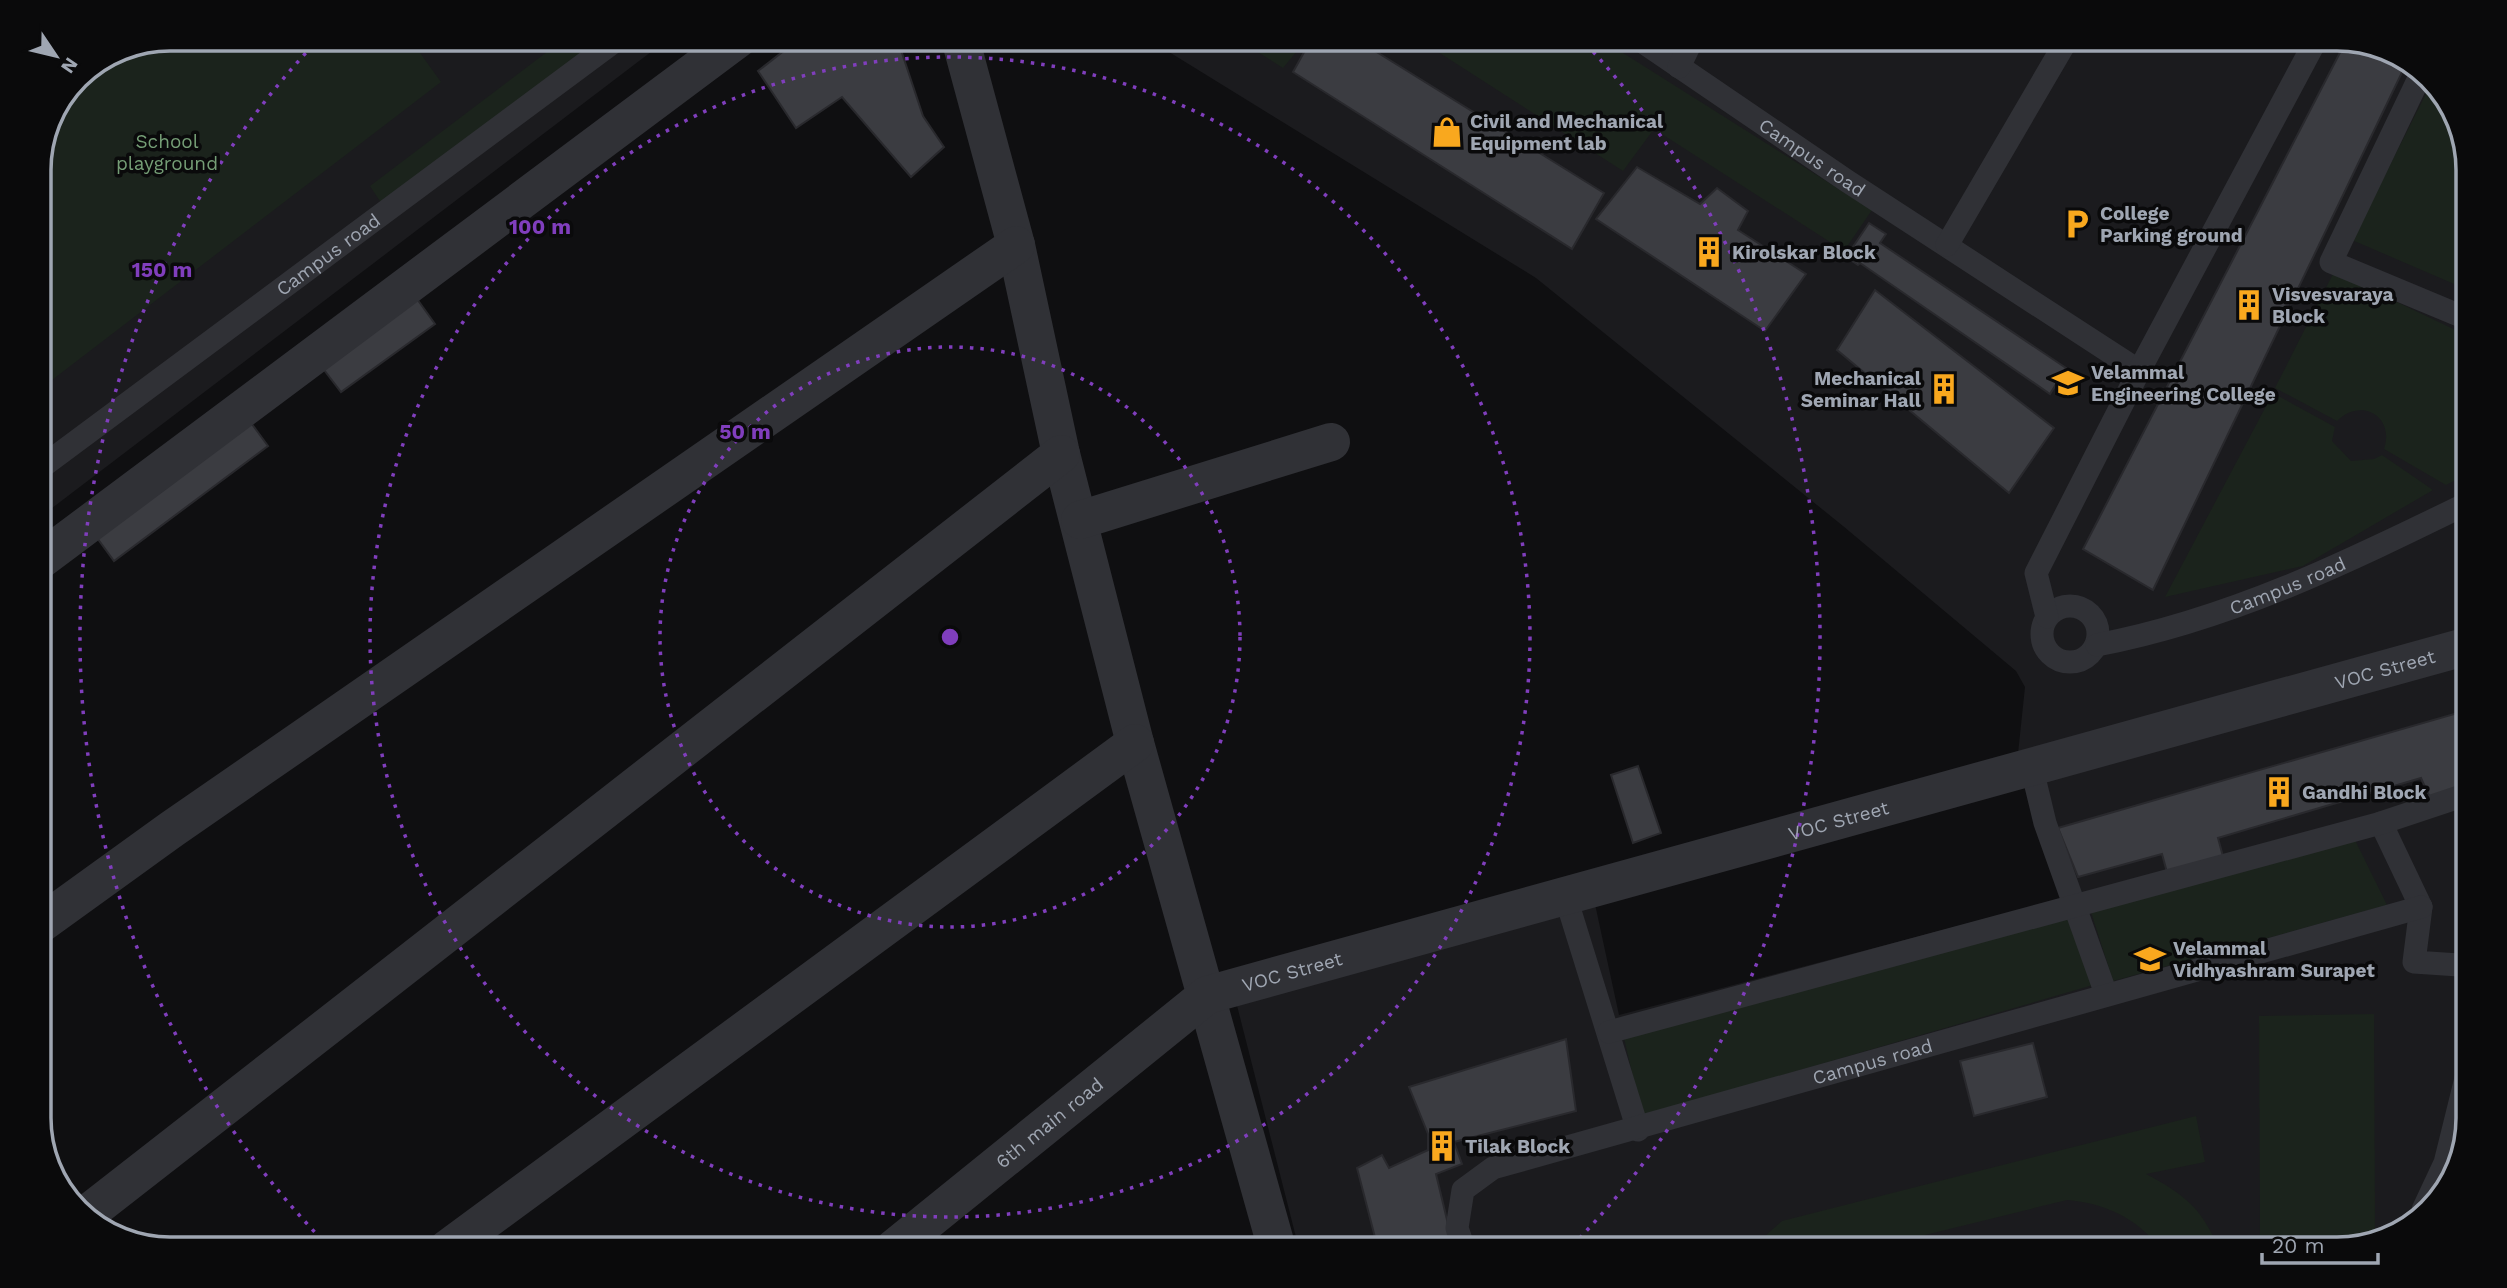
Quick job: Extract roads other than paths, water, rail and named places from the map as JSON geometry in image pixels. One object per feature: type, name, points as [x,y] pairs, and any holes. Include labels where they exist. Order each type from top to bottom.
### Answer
[{"type":"street","points":[[51,552],[722,51]]},
{"type":"street","points":[[964,51],[1016,245],[1061,454],[1135,743],[1273,1237]]},
{"type":"street","points":[[51,916],[1016,245]]},
{"type":"street","points":[[1080,520],[1331,442]]},
{"type":"street","points":[[93,1209],[1061,454]]},
{"type":"street","name":"VOC Street","points":[[1207,995],[2456,649]]},
{"type":"street","points":[[465,1237],[1135,743]]},
{"type":"street","name":"6th main road","points":[[909,1237],[1207,995]]},
{"type":"lane","name":"Campus road","points":[[51,460],[602,51]]},
{"type":"lane","name":"Campus road","points":[[1656,51],[2139,370]]},
{"type":"lane","points":[[1679,67],[1687,51]]},
{"type":"lane","points":[[1947,245],[2060,51]]},
{"type":"lane","points":[[2047,617],[2067,605],[2089,612],[2099,634],[2097,645],[2090,655],[2079,661],[2056,659],[2047,651],[2042,640],[2047,617],[2036,573],[2139,370],[2310,51]]},
{"type":"lane","points":[[2417,81],[2331,262],[2456,314]]},
{"type":"lane","name":"Campus road","points":[[2097,645],[2158,633],[2253,600],[2338,567],[2456,509]]},
{"type":"lane","points":[[2031,765],[2045,823],[2106,993]]},
{"type":"lane","points":[[1609,1032],[2381,823],[2456,798]]},
{"type":"lane","points":[[2381,823],[2421,907],[2414,962],[2456,965]]},
{"type":"lane","points":[[1565,895],[1638,1129]]},
{"type":"lane","name":"Campus road","points":[[1460,1237],[1457,1228],[1463,1190],[1493,1168],[1638,1129],[2106,993],[2421,907]]},
{"type":"lane","points":[[2433,1190],[2445,1163],[2456,1121]]},
{"type":"place","name":"Civil and Mechanical Equipment lab","points":[[1447,132]]},
{"type":"place","name":"College Parking ground","points":[[2077,224]]},
{"type":"place","name":"Kirolskar Block","points":[[1709,252]]},
{"type":"place","name":"Visvesvaraya Block","points":[[2249,305]]},
{"type":"place","name":"Velammal Engineering College","points":[[2068,383]]},
{"type":"place","name":"Mechanical Seminar Hall","points":[[1944,389]]},
{"type":"place","name":"Gandhi Block","points":[[2279,792]]},
{"type":"place","name":"Velammal Vidhyashram Surapet","points":[[2150,959]]},
{"type":"place","name":"Tilak Block","points":[[1442,1146]]},
{"type":"park label","name":"School playground","points":[[167,152]]}]
